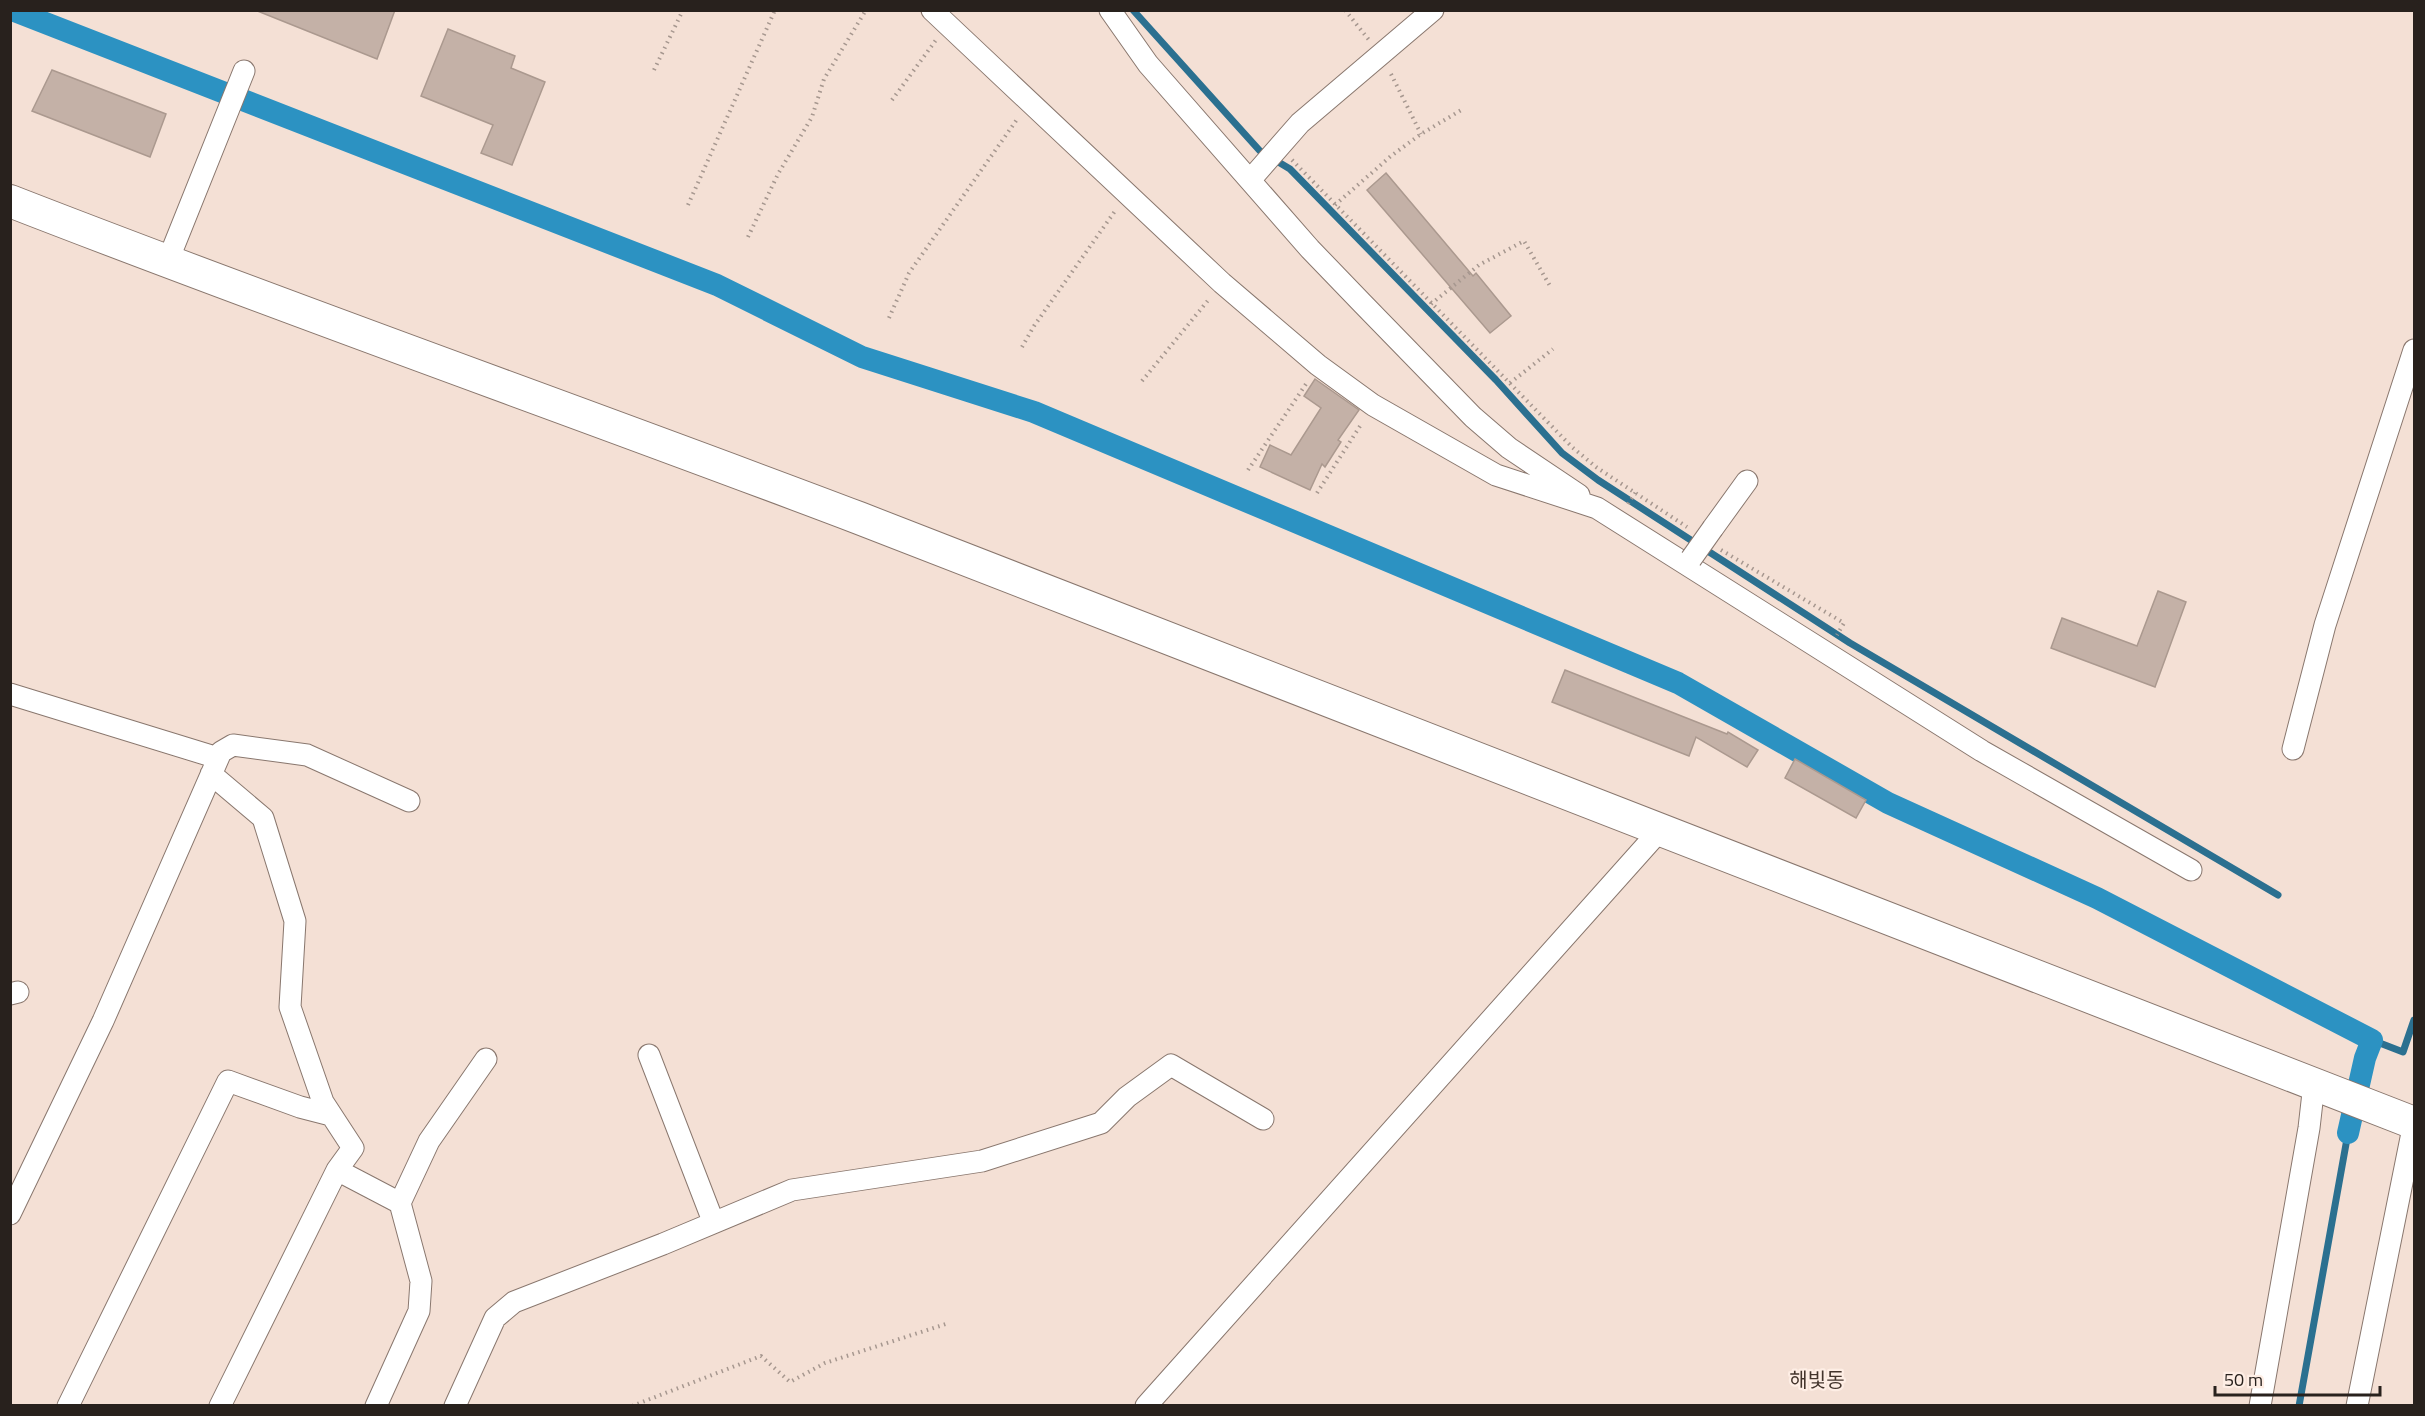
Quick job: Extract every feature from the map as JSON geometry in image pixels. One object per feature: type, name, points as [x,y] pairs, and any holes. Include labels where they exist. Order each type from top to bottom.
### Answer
[{"type":"highway","points":[[10,201],[167,263],[854,516],[1662,828],[2414,1123]]},
{"type":"street","points":[[932,10],[946,27],[1126,195],[1222,283],[1318,365],[1373,405],[1496,475],[1597,508]]},
{"type":"street","points":[[1110,10],[1148,64],[1310,249],[1473,417],[1509,448],[1597,508],[1688,562],[1982,751],[2191,870]]},
{"type":"street","points":[[1251,179],[1300,123],[1433,10]]},
{"type":"street","points":[[167,263],[244,71]]},
{"type":"street","points":[[2293,749],[2325,625],[2415,350]]},
{"type":"street","points":[[1496,475],[1509,448]]},
{"type":"street","points":[[1688,562],[1715,538],[1747,481]]},
{"type":"street","points":[[10,694],[214,766],[263,818],[295,921],[290,1007],[323,1102],[353,1148],[338,1170],[220,1406]]},
{"type":"street","points":[[10,1214],[103,1021],[221,752],[233,746],[307,755],[410,801]]},
{"type":"street","points":[[1146,1406],[1662,828]]},
{"type":"street","points":[[649,1055],[713,1221]]},
{"type":"street","points":[[376,1406],[419,1311],[422,1281],[400,1203],[429,1141],[486,1059]]},
{"type":"street","points":[[455,1406],[495,1318],[514,1302],[663,1244],[713,1221],[792,1190],[982,1161],[1101,1123],[1127,1097],[1171,1065],[1263,1119]]},
{"type":"street","points":[[68,1406],[228,1081],[300,1107],[332,1115]]},
{"type":"street","points":[[2260,1406],[2307,1140],[2314,1084]]},
{"type":"street","points":[[2357,1406],[2414,1123]]},
{"type":"street","points":[[338,1170],[400,1203]]},
{"type":"path","points":[[654,70],[683,10]]},
{"type":"path","points":[[688,205],[775,10]]},
{"type":"path","points":[[748,237],[778,174],[813,117],[824,79],[866,10]]},
{"type":"path","points":[[892,100],[946,27]]},
{"type":"path","points":[[889,318],[909,273],[1029,103]]},
{"type":"path","points":[[1335,206],[1391,156],[1421,134],[1463,109]]},
{"type":"path","points":[[1278,146],[1572,447],[1690,530]]},
{"type":"path","points":[[1023,347],[1034,326],[1126,195]]},
{"type":"path","points":[[1431,304],[1479,264],[1524,241],[1550,286]]},
{"type":"path","points":[[1142,381],[1222,283]]},
{"type":"path","points":[[1510,383],[1553,349]]},
{"type":"path","points":[[1248,470],[1318,365]]},
{"type":"path","points":[[1317,493],[1373,405]]},
{"type":"path","points":[[1625,509],[1636,492]]},
{"type":"path","points":[[1715,538],[1844,623],[1834,640]]},
{"type":"path","points":[[633,1406],[761,1356],[790,1382],[825,1363],[949,1323]]},
{"type":"building","points":[[255,10],[395,10],[377,59]]},
{"type":"building","points":[[448,29],[515,56],[511,68],[545,82],[512,165],[481,153],[493,125],[421,96]]},
{"type":"building","points":[[52,70],[166,114],[150,157],[32,111]]},
{"type":"building","points":[[1386,173],[1473,276],[1476,273],[1511,316],[1490,333],[1367,190]]},
{"type":"building","points":[[1315,379],[1359,410],[1338,440],[1341,442],[1325,467],[1322,464],[1310,490],[1260,467],[1270,445],[1291,455],[1321,408],[1304,396]]},
{"type":"building","points":[[2158,591],[2186,602],[2155,687],[2051,648],[2062,618],[2137,646]]},
{"type":"building","points":[[1565,670],[1727,734],[1728,732],[1758,750],[1747,767],[1696,737],[1689,756],[1552,702]]},
{"type":"building","points":[[1795,759],[1866,800],[1856,818],[1785,778]]},
{"type":"waterway","points":[[12,10],[717,285],[862,357],[1034,412],[1678,683],[1888,803],[2097,898],[2372,1040],[2365,1058],[2348,1133]]},
{"type":"waterway","points":[[1133,10],[1260,151],[1290,169],[1496,380],[1562,453],[1598,480],[1850,643],[2278,895]]},
{"type":"waterway","points":[[2372,1040],[2403,1052],[2414,1020]]},
{"type":"waterway","points":[[2299,1406],[2348,1133]]},
{"type":"district","name":"해빛동","points":[[1817,1380]]}]
